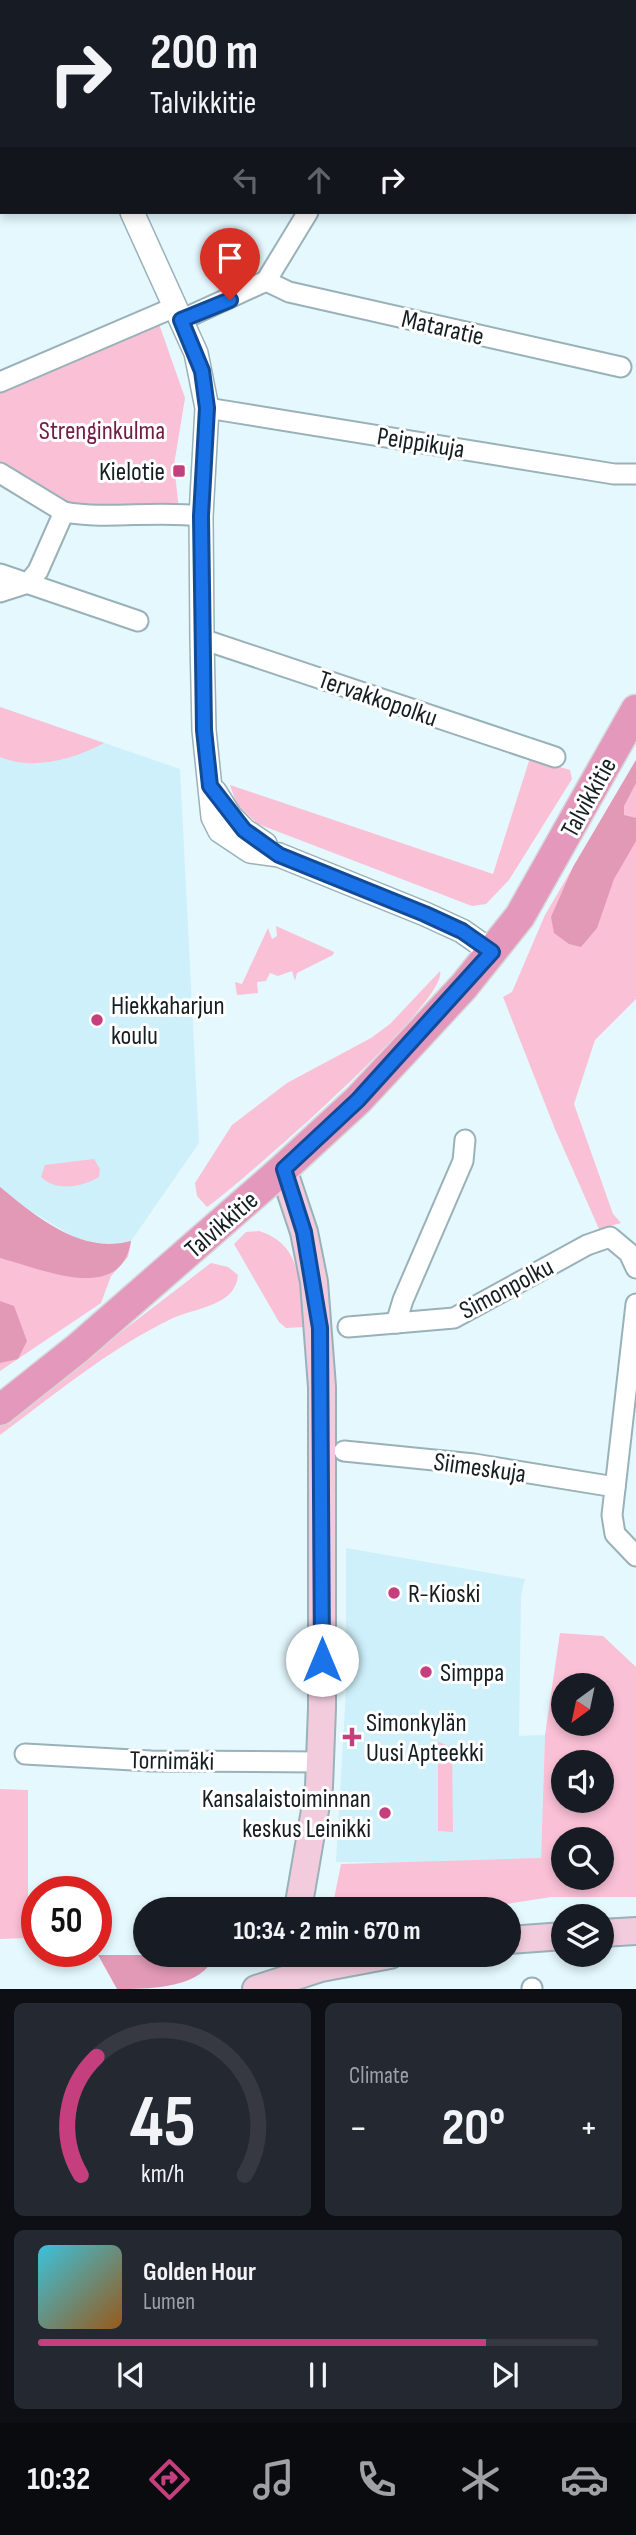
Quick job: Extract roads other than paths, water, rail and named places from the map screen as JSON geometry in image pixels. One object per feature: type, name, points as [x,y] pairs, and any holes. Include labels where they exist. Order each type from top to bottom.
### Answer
[{"type":"main road","name":"Talvikkitie","points":[[0,1410],[78,1348],[284,1169],[358,1100],[492,952],[520,916],[636,710]]},
{"type":"main road","points":[[284,1169],[304,1232],[320,1328],[323,1535],[320,1762],[313,1836],[300,1897]]},
{"type":"main road","points":[[614,1932],[636,1931]]},
{"type":"main road","points":[[521,1939],[551,1937]]},
{"type":"main road","points":[[268,1987],[278,1967]]},
{"type":"main road","points":[[268,1987],[326,1967]]},
{"type":"street","points":[[133,214],[202,371],[207,408],[201,516],[204,730],[210,786],[237,823],[279,855],[425,914],[462,931],[492,952]]},
{"type":"street","points":[[0,382],[266,281],[307,214]]},
{"type":"street","name":"Mataratie","points":[[266,281],[289,292],[621,367]]},
{"type":"street","name":"Peippikuja","points":[[207,408],[614,474],[636,474]]},
{"type":"street","points":[[0,474],[64,512],[80,515],[116,513],[201,516]]},
{"type":"street","points":[[0,592],[28,583],[37,571],[64,512]]},
{"type":"street","points":[[0,573],[138,621]]},
{"type":"street","name":"Tervakkopolku","points":[[202,639],[555,757]]},
{"type":"street","points":[[396,1323],[402,1300],[463,1161],[465,1140]]},
{"type":"street","name":"Simonpolku","points":[[348,1327],[454,1318],[587,1245],[610,1237],[629,1253],[636,1268]]},
{"type":"street","points":[[636,1304],[612,1526],[620,1542],[636,1556]]},
{"type":"street","name":"Siimeskuja","points":[[344,1451],[474,1465],[615,1487]]},
{"type":"street","name":"Tornimäki","points":[[25,1754],[151,1761],[320,1762]]},
{"type":"place","name":"Kielotie","points":[[179,471]]},
{"type":"place","name":"Hiekkaharjun koulu","points":[[97,1020]]},
{"type":"place","name":"R-Kioski","points":[[394,1593]]},
{"type":"place","name":"Simppa","points":[[426,1672]]},
{"type":"place","name":"Simonkylän Uusi Apteekki","points":[[352,1737]]},
{"type":"place","name":"Kansalaistoiminnan keskus Leinikki","points":[[385,1813]]},
{"type":"park label","name":"Strenginkulma","points":[[102,430]]}]
